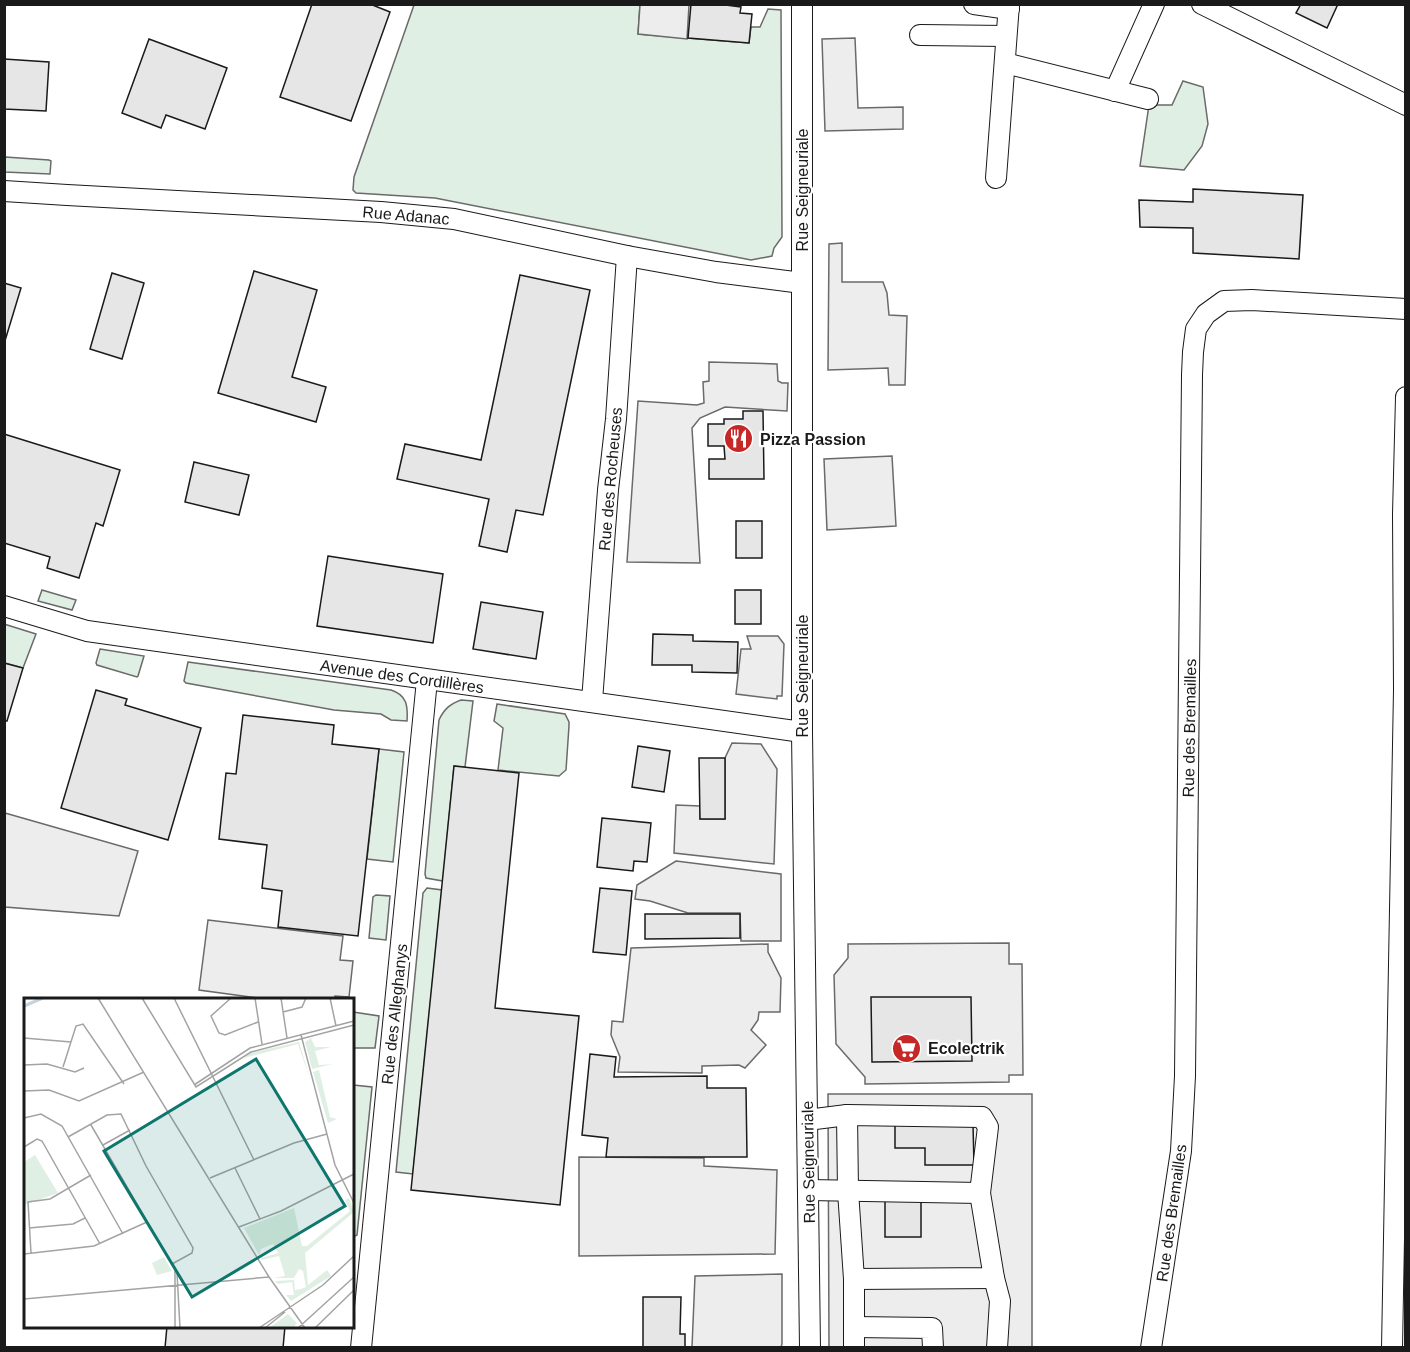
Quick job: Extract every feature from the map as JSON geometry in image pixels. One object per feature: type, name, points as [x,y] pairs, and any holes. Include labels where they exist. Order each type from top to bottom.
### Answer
[{"type":"street","name":"Rue Seigneuriale","points":[[802,4],[802,732],[810,1347]]},
{"type":"street","points":[[974,4],[1009,7],[996,178]]},
{"type":"street","points":[[1115,91],[1154,4]]},
{"type":"street","points":[[1202,4],[1406,105]]},
{"type":"street","points":[[920,35],[1006,36]]},
{"type":"street","points":[[1005,63],[1148,99]]},
{"type":"street","name":"Rue Adanac","points":[[4,191],[381,212],[454,219],[627,256],[716,272],[802,283]]},
{"type":"street","name":"Rue des Rocheuses","points":[[592,701],[608,490],[616,419],[627,256]]},
{"type":"street","name":"Rue des Bremailles","points":[[1151,1347],[1181,1151],[1185,1076],[1192,352],[1196,329],[1206,314],[1224,301],[1252,300],[1406,309]]},
{"type":"street","points":[[1392,1347],[1405,690],[1403,514],[1406,397]]},
{"type":"street","name":"Avenue des Cordillères","points":[[4,606],[87,631],[802,732]]},
{"type":"street","name":"Rue des Alleghanys","points":[[361,1347],[427,680]]},
{"type":"street","points":[[847,1115],[848,1191],[854,1279],[854,1347]]},
{"type":"street","points":[[807,1120],[847,1115],[982,1116],[988,1127],[980,1193],[1000,1301],[997,1347]]},
{"type":"street","points":[[808,1190],[980,1193]]},
{"type":"street","points":[[854,1279],[994,1278]]},
{"type":"street","points":[[854,1327],[932,1328],[933,1347]]},
{"type":"green space","points":[[414,5],[640,5],[638,34],[749,43],[751,27],[760,27],[768,9],[781,10],[782,237],[774,248],[772,256],[751,260],[435,198],[356,193],[353,190],[354,177]]},
{"type":"green space","points":[[1183,81],[1203,87],[1208,124],[1202,146],[1184,170],[1140,166],[1149,105],[1172,105]]},
{"type":"green space","points":[[5,157],[49,160],[51,161],[50,174],[5,172]]},
{"type":"green space","points":[[42,590],[76,600],[72,610],[38,601]]},
{"type":"green space","points":[[4,624],[36,634],[23,668],[5,663]]},
{"type":"green space","points":[[100,649],[144,656],[138,676],[97,665]]},
{"type":"green space","points":[[188,662],[391,690],[403,698],[407,721],[391,720],[381,714],[334,710],[186,683],[184,681]]},
{"type":"green space","points":[[461,700],[473,701],[465,767],[454,766],[443,881],[426,878],[425,874],[439,720],[448,707]]},
{"type":"green space","points":[[497,704],[565,714],[569,722],[566,770],[559,776],[498,770],[503,728],[494,721]]},
{"type":"green space","points":[[379,749],[404,752],[393,862],[367,859]]},
{"type":"green space","points":[[427,888],[442,890],[413,1174],[396,1172],[423,893]]},
{"type":"green space","points":[[376,895],[390,896],[386,940],[369,938],[373,897]]},
{"type":"green space","points":[[354,1012],[379,1016],[375,1048],[354,1048]]},
{"type":"green space","points":[[354,1085],[372,1087],[357,1235],[354,1236]]},
{"type":"shaded area","points":[[640,5],[689,5],[687,39],[638,34]]},
{"type":"shaded area","points":[[855,38],[858,108],[903,107],[903,129],[825,131],[822,39]]},
{"type":"shaded area","points":[[842,243],[842,282],[883,282],[887,293],[889,315],[907,316],[905,385],[889,385],[888,368],[828,370],[829,244]]},
{"type":"shaded area","points":[[709,362],[777,364],[778,381],[788,383],[787,411],[725,407],[700,418],[692,428],[700,563],[627,562],[638,401],[697,405],[704,403],[703,382],[709,381]]},
{"type":"shaded area","points":[[892,456],[896,526],[827,530],[824,459]]},
{"type":"shaded area","points":[[747,636],[778,636],[784,644],[782,696],[777,696],[777,699],[736,694],[741,649],[751,649]]},
{"type":"shaded area","points":[[732,743],[761,744],[777,769],[774,864],[674,853],[676,805],[700,806],[700,819],[725,819],[725,758]]},
{"type":"shaded area","points":[[5,813],[138,851],[119,916],[5,907]]},
{"type":"shaded area","points":[[676,861],[781,874],[781,941],[741,941],[740,913],[688,913],[650,901],[635,899],[637,885]]},
{"type":"shaded area","points":[[208,920],[343,936],[340,960],[353,961],[349,997],[258,998],[199,990]]},
{"type":"shaded area","points":[[1009,943],[1009,964],[1022,964],[1023,1075],[1009,1075],[1009,1082],[865,1084],[865,1077],[836,1044],[834,975],[848,958],[848,944]]},
{"type":"shaded area","points":[[768,944],[768,952],[781,978],[780,1012],[759,1012],[758,1020],[751,1030],[766,1045],[745,1068],[739,1065],[702,1066],[702,1073],[618,1072],[620,1057],[611,1035],[612,1021],[623,1022],[631,948]]},
{"type":"shaded area","points":[[828,1094],[1032,1094],[1032,1347],[829,1347]]},
{"type":"shaded area","points":[[579,1157],[704,1158],[704,1166],[777,1170],[775,1254],[579,1256]]},
{"type":"shaded area","points":[[782,1274],[781,1347],[692,1347],[695,1276]]},
{"type":"building","points":[[312,4],[370,4],[390,12],[351,121],[280,97]]},
{"type":"building","points":[[691,4],[741,7],[740,13],[752,14],[749,43],[688,38]]},
{"type":"building","points":[[1301,4],[1338,4],[1327,28],[1296,13]]},
{"type":"building","points":[[149,39],[227,68],[205,129],[166,115],[161,128],[122,113]]},
{"type":"building","points":[[4,59],[49,62],[46,111],[4,109]]},
{"type":"building","points":[[1193,189],[1303,195],[1299,259],[1193,253],[1193,228],[1140,227],[1139,200],[1193,202]]},
{"type":"building","points":[[254,271],[317,290],[292,377],[326,387],[316,422],[218,393]]},
{"type":"building","points":[[112,273],[144,283],[122,359],[90,349]]},
{"type":"building","points":[[520,275],[590,290],[543,515],[516,510],[507,552],[479,546],[489,499],[397,479],[405,444],[481,460]]},
{"type":"building","points":[[4,283],[21,288],[4,344]]},
{"type":"building","points":[[743,411],[763,411],[764,479],[709,479],[709,459],[725,459],[724,446],[708,446],[708,424],[724,424],[724,419],[743,419]]},
{"type":"building","points":[[4,434],[120,470],[103,526],[96,523],[79,578],[47,568],[50,557],[4,543]]},
{"type":"building","points":[[194,462],[249,475],[239,515],[185,502]]},
{"type":"building","points":[[736,521],[762,521],[762,558],[736,558]]},
{"type":"building","points":[[328,556],[443,574],[433,643],[317,626]]},
{"type":"building","points":[[735,590],[761,590],[761,624],[735,624]]},
{"type":"building","points":[[481,602],[543,612],[536,659],[473,649]]},
{"type":"building","points":[[653,634],[693,635],[693,641],[738,642],[737,673],[692,672],[692,665],[652,665]]},
{"type":"building","points":[[4,663],[23,668],[7,721],[4,721]]},
{"type":"building","points":[[96,690],[127,699],[125,705],[201,728],[168,840],[61,808]]},
{"type":"building","points":[[243,715],[334,725],[332,744],[379,749],[358,936],[278,927],[282,891],[262,888],[267,845],[219,839],[226,773],[236,774]]},
{"type":"building","points":[[638,746],[670,751],[664,792],[632,787]]},
{"type":"building","points":[[699,758],[725,758],[725,819],[700,819]]},
{"type":"building","points":[[454,766],[519,773],[495,1008],[579,1016],[560,1205],[411,1190]]},
{"type":"building","points":[[602,818],[651,823],[647,862],[634,861],[633,871],[597,867]]},
{"type":"building","points":[[600,888],[632,891],[626,955],[593,952]]},
{"type":"building","points":[[645,914],[740,914],[740,938],[645,939]]},
{"type":"building","points":[[871,997],[971,997],[972,1061],[872,1062]]},
{"type":"building","points":[[590,1054],[616,1057],[614,1077],[707,1076],[707,1088],[746,1088],[747,1157],[606,1157],[608,1138],[582,1135]]},
{"type":"building","points":[[895,1125],[973,1125],[974,1165],[925,1165],[925,1148],[895,1148]]},
{"type":"building","points":[[885,1201],[921,1201],[921,1237],[885,1237]]},
{"type":"building","points":[[643,1297],[681,1297],[680,1334],[685,1334],[685,1348],[643,1348]]},
{"type":"building","points":[[167,1328],[285,1328],[283,1348],[165,1348]]},
{"type":"place","name":"Pizza Passion","points":[[739,439]]},
{"type":"place","name":"Ecolectrik","points":[[907,1048]]}]
